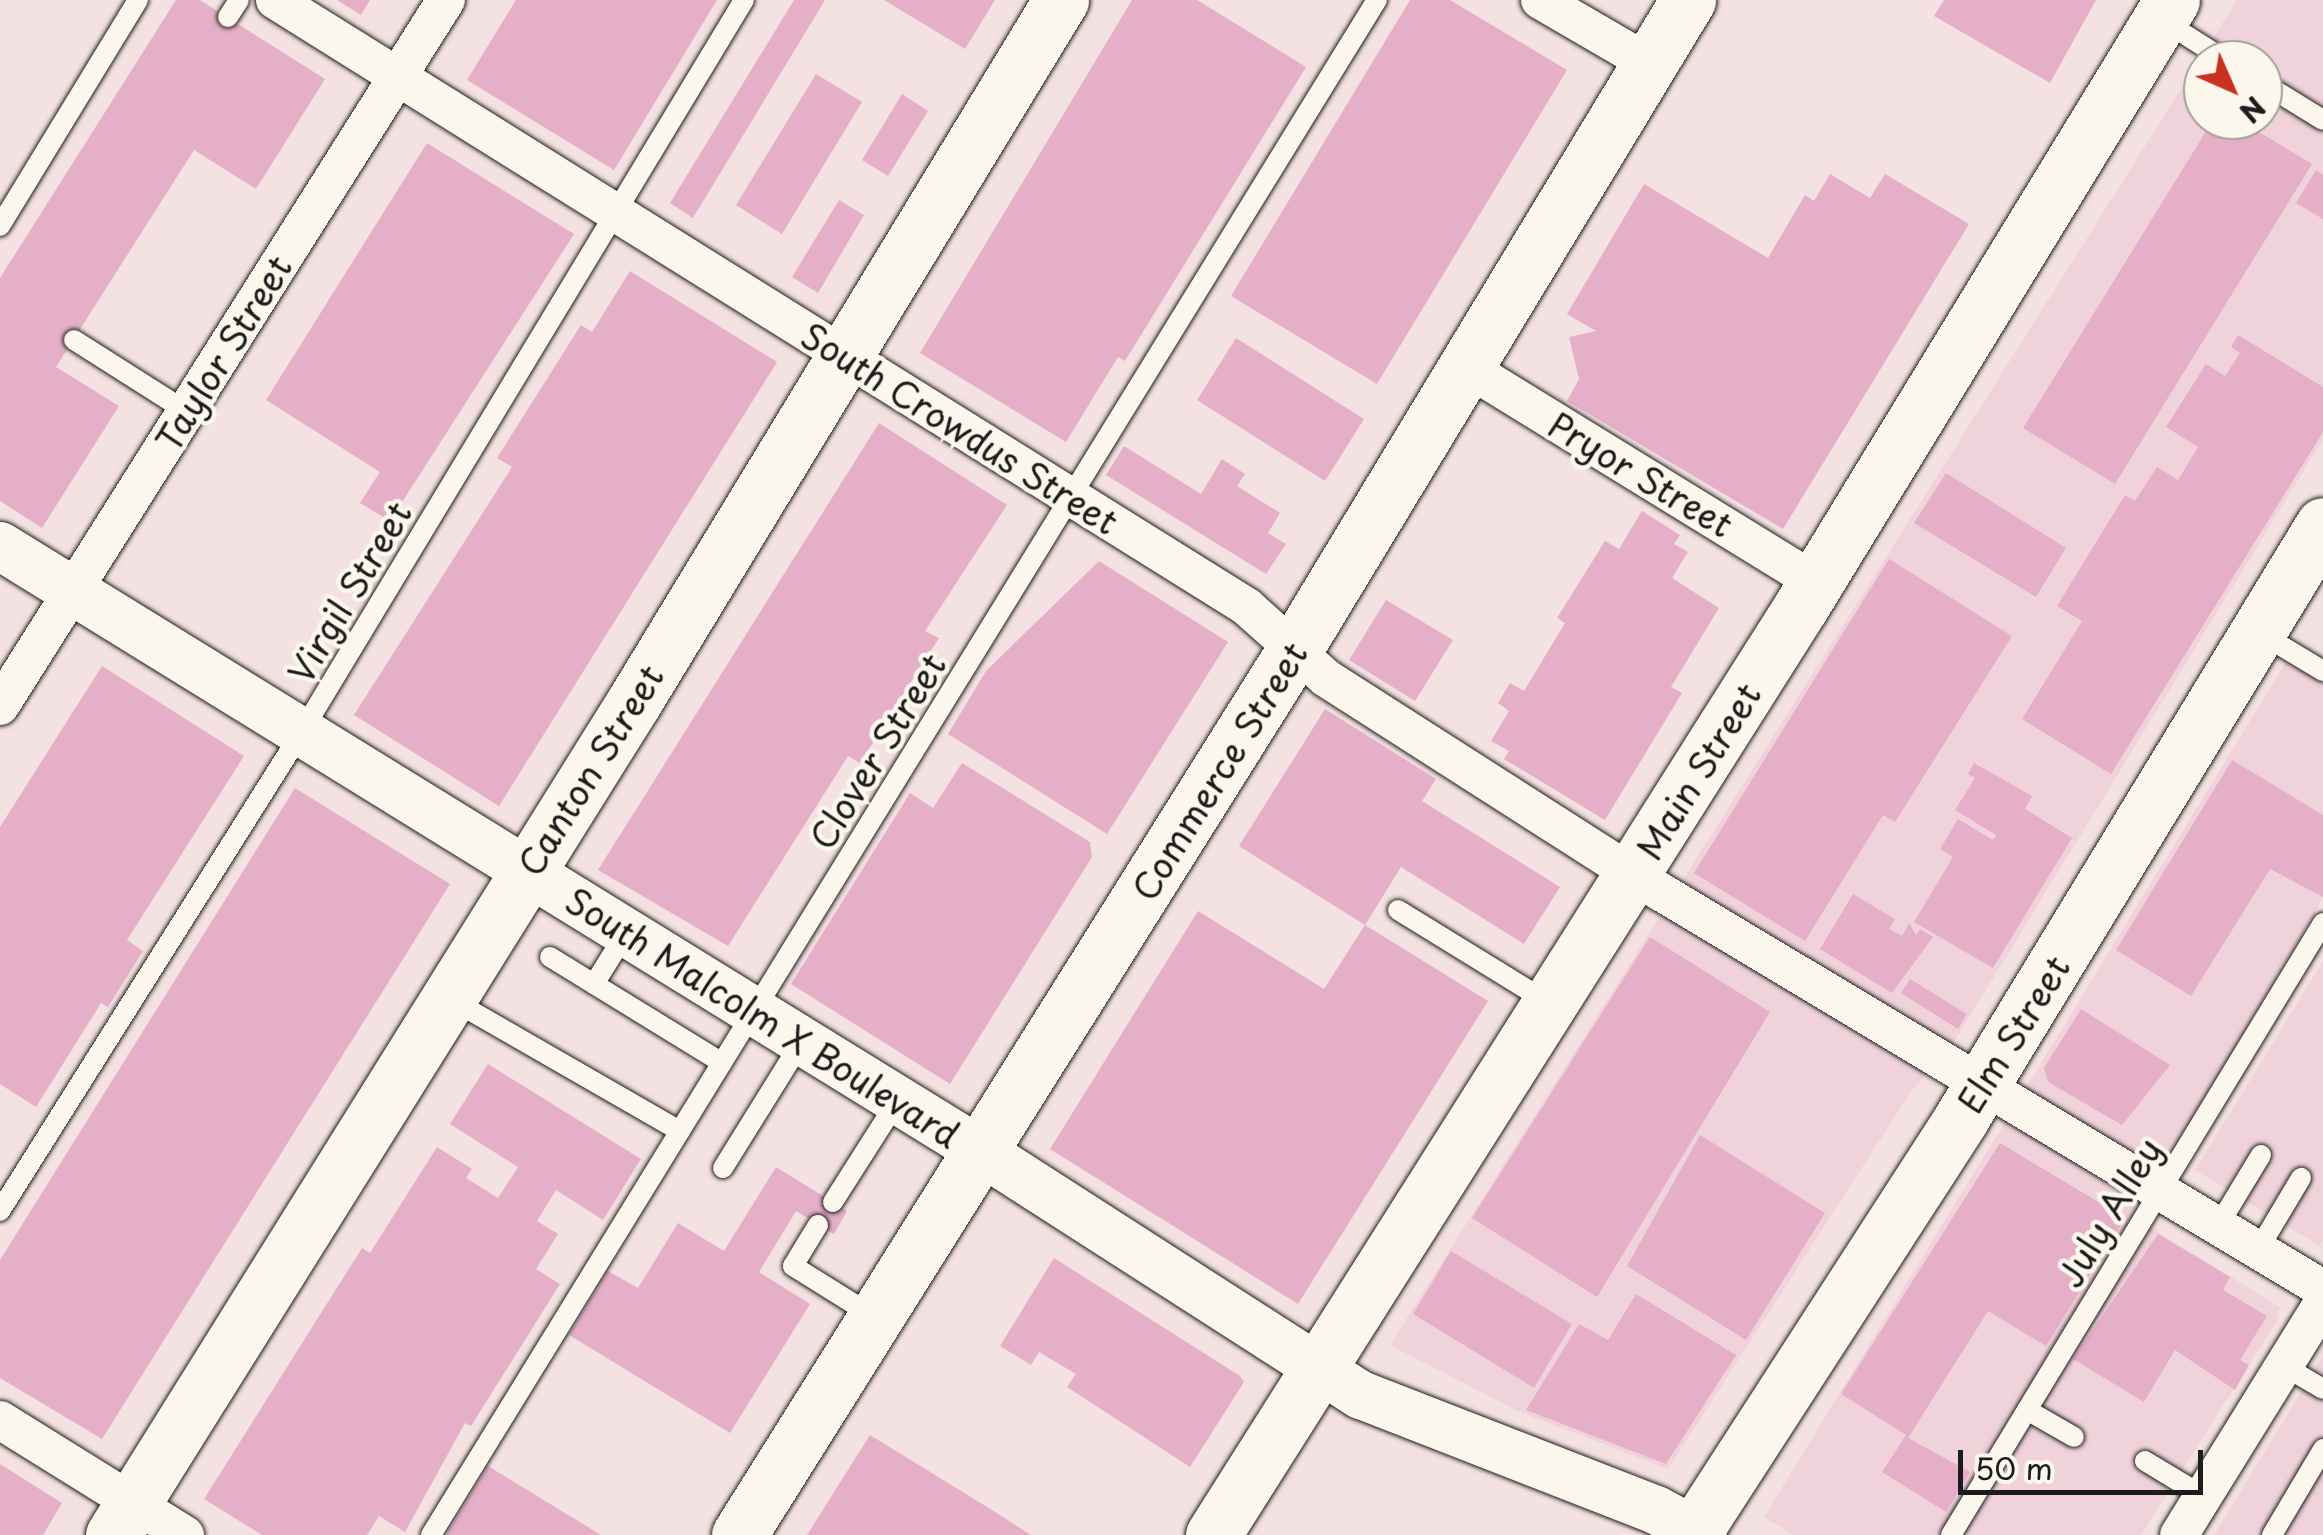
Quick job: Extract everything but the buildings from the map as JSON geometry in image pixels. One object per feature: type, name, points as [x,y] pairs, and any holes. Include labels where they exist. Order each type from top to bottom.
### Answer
[{"type":"main road","name":"Canton Street","points":[[123,1519],[845,356],[1061,0]]},
{"type":"main road","name":"Commerce Street","points":[[739,1535],[1295,650],[1688,0]]},
{"type":"main road","name":"Main Street","points":[[1212,1535],[1816,582],[2166,10]]},
{"type":"main road","name":"Elm Street","points":[[1696,1534],[1981,1087],[2323,525]]},
{"type":"street","name":"South Crowdus Street","points":[[275,0],[1246,607],[1334,683],[1633,874],[1981,1087],[2323,1289]]},
{"type":"street","name":"Taylor Street","points":[[0,706],[446,0]]},
{"type":"street","points":[[1544,1],[1650,64]]},
{"type":"street","name":"Pryor Street","points":[[1466,367],[1816,582]]},
{"type":"street","name":"South Malcolm X Boulevard","points":[[0,546],[982,1152],[1360,1394],[1696,1534]]},
{"type":"street","points":[[2180,1535],[2323,1303]]},
{"type":"street","points":[[0,1420],[123,1519],[185,1535]]},
{"type":"lane","points":[[0,226],[138,0]]},
{"type":"lane","name":"Virgil Street","points":[[0,1211],[302,733],[744,0]]},
{"type":"lane","name":"Clover Street","points":[[430,1535],[1378,0]]},
{"type":"lane","points":[[2166,10],[2202,40]]},
{"type":"lane","points":[[2283,95],[2323,120]]},
{"type":"lane","points":[[74,340],[186,411]]},
{"type":"lane","points":[[2259,632],[2323,671]]},
{"type":"lane","points":[[1398,910],[1550,1004]]},
{"type":"lane","name":"July Alley","points":[[1950,1535],[2323,923]]},
{"type":"lane","points":[[594,984],[626,933]]},
{"type":"lane","points":[[550,957],[722,1063]]},
{"type":"lane","points":[[446,996],[680,1130]]},
{"type":"lane","points":[[724,1168],[802,1041]]},
{"type":"lane","points":[[833,1202],[898,1100]]},
{"type":"lane","points":[[2218,1226],[2262,1154]]},
{"type":"lane","points":[[2258,1250],[2301,1178]]},
{"type":"lane","points":[[818,1225],[793,1266],[877,1318]]},
{"type":"lane","points":[[2284,1366],[2323,1390]]},
{"type":"lane","points":[[2027,1410],[2074,1437]]},
{"type":"lane","points":[[2272,1535],[2323,1449]]},
{"type":"lane","points":[[2145,1461],[2204,1496]]},
{"type":"shaded area","points":[[2237,0],[2323,0],[2323,439],[1954,1042],[1912,1090],[1668,1469],[1520,1412],[1390,1345],[2183,86],[2183,140],[2283,140],[2283,40],[2212,40]]},
{"type":"shaded area","points":[[2287,660],[2323,682],[2323,898],[2135,1218],[2280,1307],[2276,1322],[2141,1535],[1794,1535],[1764,1517]]},
{"type":"shaded area","points":[[2323,961],[2323,1240],[2320,1246],[2195,1170]]},
{"type":"shaded area","points":[[2323,1356],[2323,1535],[2214,1535]]}]
